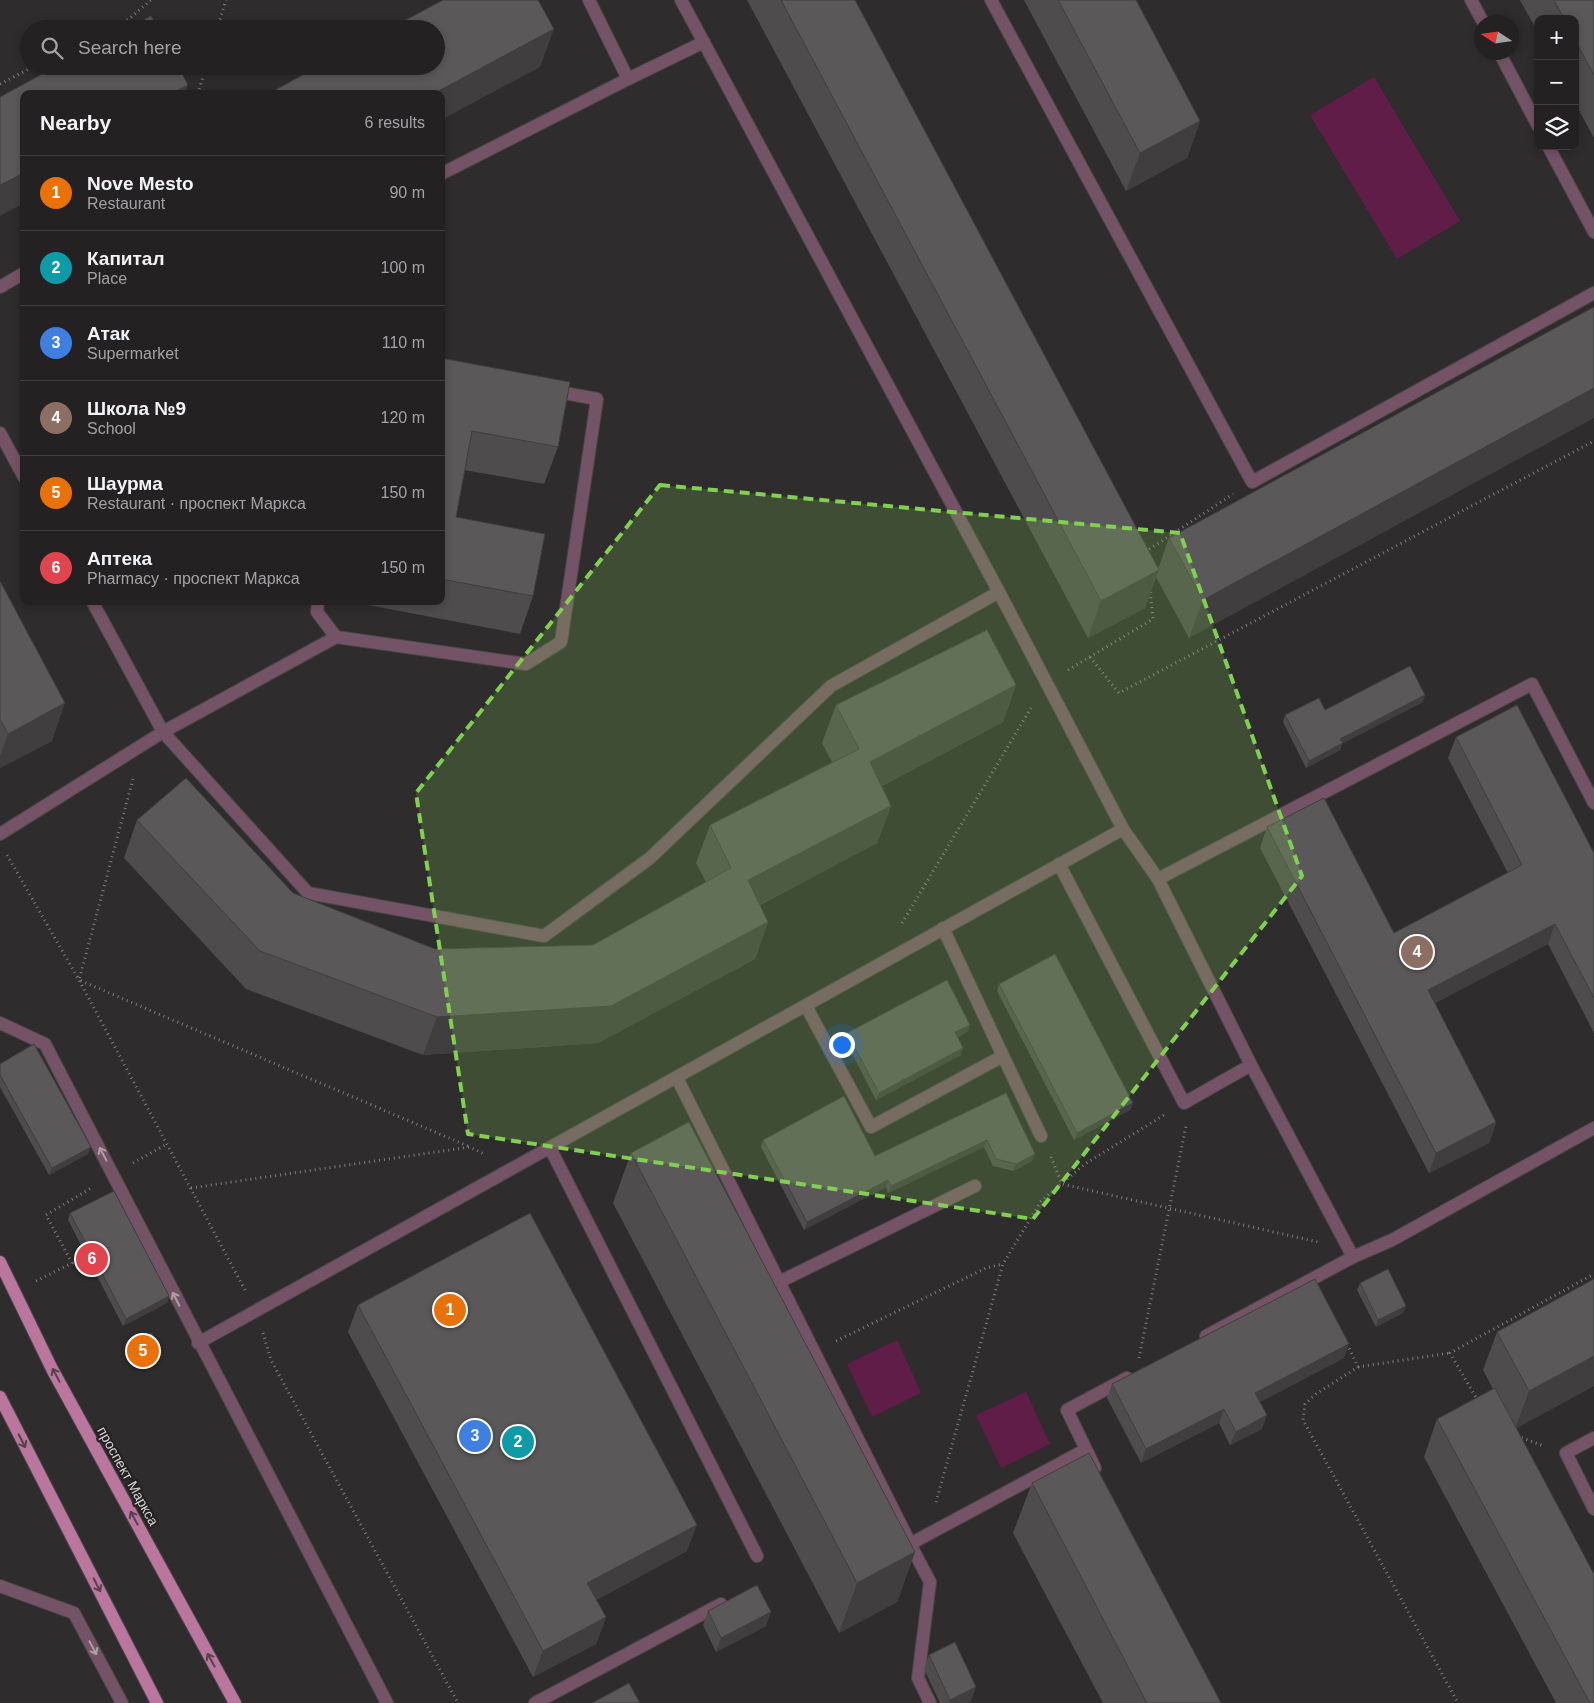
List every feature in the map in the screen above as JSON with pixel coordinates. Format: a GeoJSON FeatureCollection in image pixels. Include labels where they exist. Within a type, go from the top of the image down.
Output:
{"type":"FeatureCollection","features":[{"type":"Feature","properties":{"kind":"main road","name":"проспект Маркса"},"geometry":{"type":"LineString","coordinates":[[0,1262],[52,1369],[235,1703]]}},
{"type":"Feature","properties":{"kind":"main road"},"geometry":{"type":"LineString","coordinates":[[0,1397],[157,1703]]}},
{"type":"Feature","properties":{"kind":"lane"},"geometry":{"type":"LineString","coordinates":[[588,0],[628,79]]}},
{"type":"Feature","properties":{"kind":"lane"},"geometry":{"type":"LineString","coordinates":[[681,0],[999,592],[1123,829],[1158,878],[1251,1065],[1351,1253]]}},
{"type":"Feature","properties":{"kind":"lane"},"geometry":{"type":"LineString","coordinates":[[991,0],[1252,482],[1594,293]]}},
{"type":"Feature","properties":{"kind":"lane"},"geometry":{"type":"LineString","coordinates":[[1471,0],[1479,15]]}},
{"type":"Feature","properties":{"kind":"lane"},"geometry":{"type":"LineString","coordinates":[[445,172],[704,42]]}},
{"type":"Feature","properties":{"kind":"lane"},"geometry":{"type":"LineString","coordinates":[[1503,60],[1534,118]]}},
{"type":"Feature","properties":{"kind":"lane"},"geometry":{"type":"LineString","coordinates":[[1550,150],[1594,232]]}},
{"type":"Feature","properties":{"kind":"lane"},"geometry":{"type":"LineString","coordinates":[[0,287],[20,276]]}},
{"type":"Feature","properties":{"kind":"lane"},"geometry":{"type":"LineString","coordinates":[[0,834],[163,732],[336,637],[526,664],[561,642],[597,400],[539,388]]}},
{"type":"Feature","properties":{"kind":"lane"},"geometry":{"type":"LineString","coordinates":[[0,433],[20,470]]}},
{"type":"Feature","properties":{"kind":"lane"},"geometry":{"type":"LineString","coordinates":[[94,605],[163,732],[308,893],[544,936],[650,858],[831,686],[999,592]]}},
{"type":"Feature","properties":{"kind":"lane"},"geometry":{"type":"LineString","coordinates":[[318,605],[317,612],[336,637]]}},
{"type":"Feature","properties":{"kind":"lane"},"geometry":{"type":"LineString","coordinates":[[1158,878],[1532,684],[1594,803]]}},
{"type":"Feature","properties":{"kind":"lane"},"geometry":{"type":"LineString","coordinates":[[198,1343],[1123,829]]}},
{"type":"Feature","properties":{"kind":"lane"},"geometry":{"type":"LineString","coordinates":[[1059,864],[1188,1101],[1251,1065]]}},
{"type":"Feature","properties":{"kind":"lane"},"geometry":{"type":"LineString","coordinates":[[943,928],[1041,1136]]}},
{"type":"Feature","properties":{"kind":"lane"},"geometry":{"type":"LineString","coordinates":[[806,1006],[871,1127],[1003,1056]]}},
{"type":"Feature","properties":{"kind":"lane"},"geometry":{"type":"LineString","coordinates":[[0,1024],[45,1044],[114,1174],[198,1343],[386,1703]]}},
{"type":"Feature","properties":{"kind":"lane"},"geometry":{"type":"LineString","coordinates":[[677,1078],[930,1582],[918,1678],[930,1703]]}},
{"type":"Feature","properties":{"kind":"lane"},"geometry":{"type":"LineString","coordinates":[[1196,1342],[1351,1253],[1392,1240],[1594,1128]]}},
{"type":"Feature","properties":{"kind":"lane"},"geometry":{"type":"LineString","coordinates":[[550,1148],[757,1556]]}},
{"type":"Feature","properties":{"kind":"lane"},"geometry":{"type":"LineString","coordinates":[[779,1282],[975,1186]]}},
{"type":"Feature","properties":{"kind":"lane"},"geometry":{"type":"LineString","coordinates":[[1099,1476],[1067,1410],[1136,1373]]}},
{"type":"Feature","properties":{"kind":"lane"},"geometry":{"type":"LineString","coordinates":[[1594,1438],[1566,1454],[1594,1509]]}},
{"type":"Feature","properties":{"kind":"lane"},"geometry":{"type":"LineString","coordinates":[[910,1544],[1085,1450]]}},
{"type":"Feature","properties":{"kind":"lane"},"geometry":{"type":"LineString","coordinates":[[0,1586],[74,1613],[122,1703]]}},
{"type":"Feature","properties":{"kind":"lane"},"geometry":{"type":"LineString","coordinates":[[535,1703],[734,1597]]}},
{"type":"Feature","properties":{"kind":"path"},"geometry":{"type":"LineString","coordinates":[[127,20],[151,0]]}},
{"type":"Feature","properties":{"kind":"path"},"geometry":{"type":"LineString","coordinates":[[220,20],[226,0]]}},
{"type":"Feature","properties":{"kind":"path"},"geometry":{"type":"LineString","coordinates":[[0,84],[20,74]]}},
{"type":"Feature","properties":{"kind":"path"},"geometry":{"type":"LineString","coordinates":[[199,90],[203,75]]}},
{"type":"Feature","properties":{"kind":"path"},"geometry":{"type":"LineString","coordinates":[[1090,657],[1119,692],[1594,441]]}},
{"type":"Feature","properties":{"kind":"path"},"geometry":{"type":"LineString","coordinates":[[1146,561],[1145,552],[1252,482]]}},
{"type":"Feature","properties":{"kind":"path"},"geometry":{"type":"LineString","coordinates":[[898,930],[1046,682],[1153,619],[1148,581]]}},
{"type":"Feature","properties":{"kind":"path"},"geometry":{"type":"LineString","coordinates":[[79,980],[142,745]]}},
{"type":"Feature","properties":{"kind":"path"},"geometry":{"type":"LineString","coordinates":[[5,852],[79,980],[256,1310],[271,1360],[458,1703]]}},
{"type":"Feature","properties":{"kind":"path"},"geometry":{"type":"LineString","coordinates":[[79,980],[470,1147],[513,1168]]}},
{"type":"Feature","properties":{"kind":"path"},"geometry":{"type":"LineString","coordinates":[[933,1506],[938,1498],[1003,1264],[1041,1201],[1085,1164],[1188,1101]]}},
{"type":"Feature","properties":{"kind":"path"},"geometry":{"type":"LineString","coordinates":[[1136,1373],[1170,1208],[1188,1101]]}},
{"type":"Feature","properties":{"kind":"path"},"geometry":{"type":"LineString","coordinates":[[1041,1136],[1062,1184]]}},
{"type":"Feature","properties":{"kind":"path"},"geometry":{"type":"LineString","coordinates":[[72,1263],[46,1215],[167,1144]]}},
{"type":"Feature","properties":{"kind":"path"},"geometry":{"type":"LineString","coordinates":[[191,1188],[470,1147]]}},
{"type":"Feature","properties":{"kind":"path"},"geometry":{"type":"LineString","coordinates":[[1062,1184],[1170,1208],[1351,1253]]}},
{"type":"Feature","properties":{"kind":"path"},"geometry":{"type":"LineString","coordinates":[[814,1352],[986,1268],[1003,1264]]}},
{"type":"Feature","properties":{"kind":"path"},"geometry":{"type":"LineString","coordinates":[[1458,1703],[1304,1420],[1306,1404],[1316,1394],[1358,1367],[1450,1353],[1594,1274]]}},
{"type":"Feature","properties":{"kind":"path"},"geometry":{"type":"LineString","coordinates":[[1345,1341],[1358,1367]]}},
{"type":"Feature","properties":{"kind":"path"},"geometry":{"type":"LineString","coordinates":[[1450,1353],[1480,1404]]}},
{"type":"Feature","properties":{"kind":"path"},"geometry":{"type":"LineString","coordinates":[[1516,1436],[1566,1454]]}},
{"type":"Feature","properties":{"kind":"highlighted area"},"geometry":{"type":"Polygon","coordinates":[[[660,485],[1180,533],[1302,876],[1033,1219],[468,1134],[416,793],[660,485]]]}},
{"type":"Feature","properties":{"kind":"shaded area"},"geometry":{"type":"Polygon","coordinates":[[[1374,77],[1460,221],[1397,259],[1310,115],[1374,77]]]}},
{"type":"Feature","properties":{"kind":"shaded area"},"geometry":{"type":"Polygon","coordinates":[[[897,1340],[921,1393],[872,1417],[847,1364],[897,1340]]]}},
{"type":"Feature","properties":{"kind":"shaded area"},"geometry":{"type":"Polygon","coordinates":[[[1026,1392],[1050,1444],[1001,1468],[976,1415],[1026,1392]]]}},
{"type":"Feature","properties":{"kind":"building"},"geometry":{"type":"Polygon","coordinates":[[[443,0],[538,0],[554,29],[440,90],[275,90],[303,75],[445,75],[445,20],[406,20],[443,0]]]}},
{"type":"Feature","properties":{"kind":"building"},"geometry":{"type":"Polygon","coordinates":[[[781,0],[855,0],[1159,570],[1101,601],[781,0]]]}},
{"type":"Feature","properties":{"kind":"building"},"geometry":{"type":"Polygon","coordinates":[[[1058,0],[1136,0],[1200,121],[1140,153],[1058,0]]]}},
{"type":"Feature","properties":{"kind":"building"},"geometry":{"type":"Polygon","coordinates":[[[1554,0],[1594,0],[1594,75],[1579,47],[1579,15],[1562,15],[1554,0]]]}},
{"type":"Feature","properties":{"kind":"building"},"geometry":{"type":"Polygon","coordinates":[[[151,16],[153,20],[144,20],[151,16]]]}},
{"type":"Feature","properties":{"kind":"building"},"geometry":{"type":"Polygon","coordinates":[[[40,75],[183,75],[188,85],[179,90],[20,90],[20,175],[0,185],[0,97],[40,75]]]}},
{"type":"Feature","properties":{"kind":"building"},"geometry":{"type":"Polygon","coordinates":[[[1594,307],[1594,388],[1203,600],[1169,538],[1594,307]]]}},
{"type":"Feature","properties":{"kind":"building"},"geometry":{"type":"Polygon","coordinates":[[[445,359],[570,382],[558,447],[472,431],[456,517],[545,534],[533,596],[445,580],[445,359]]]}},
{"type":"Feature","properties":{"kind":"building"},"geometry":{"type":"Polygon","coordinates":[[[0,581],[65,703],[8,734],[0,719],[0,581]]]}},
{"type":"Feature","properties":{"kind":"building"},"geometry":{"type":"Polygon","coordinates":[[[987,630],[1016,685],[870,762],[891,806],[748,880],[768,922],[611,1006],[437,1017],[260,951],[137,820],[186,778],[293,893],[435,949],[593,945],[731,868],[710,825],[859,749],[836,705],[987,630]]]}},
{"type":"Feature","properties":{"kind":"building"},"geometry":{"type":"Polygon","coordinates":[[[1410,666],[1425,695],[1340,739],[1343,743],[1309,761],[1285,715],[1319,698],[1325,710],[1410,666]]]}},
{"type":"Feature","properties":{"kind":"building"},"geometry":{"type":"Polygon","coordinates":[[[1517,705],[1594,853],[1594,998],[1555,924],[1428,990],[1496,1122],[1436,1153],[1267,827],[1324,798],[1394,933],[1522,865],[1456,737],[1517,705]]]}},
{"type":"Feature","properties":{"kind":"building"},"geometry":{"type":"Polygon","coordinates":[[[1055,954],[1133,1103],[1077,1133],[999,984],[1055,954]]]}},
{"type":"Feature","properties":{"kind":"building"},"geometry":{"type":"Polygon","coordinates":[[[947,980],[970,1025],[955,1032],[963,1048],[879,1093],[847,1033],[947,980]]]}},
{"type":"Feature","properties":{"kind":"building"},"geometry":{"type":"Polygon","coordinates":[[[34,1044],[91,1147],[52,1168],[0,1075],[0,1064],[34,1044]]]}},
{"type":"Feature","properties":{"kind":"building"},"geometry":{"type":"Polygon","coordinates":[[[1006,1093],[1035,1154],[1016,1164],[996,1159],[987,1140],[891,1186],[888,1180],[807,1222],[763,1140],[844,1096],[875,1156],[1006,1093]]]}},
{"type":"Feature","properties":{"kind":"building"},"geometry":{"type":"Polygon","coordinates":[[[689,1122],[915,1552],[857,1583],[631,1153],[689,1122]]]}},
{"type":"Feature","properties":{"kind":"building"},"geometry":{"type":"Polygon","coordinates":[[[114,1191],[169,1296],[126,1319],[70,1213],[114,1191]]]}},
{"type":"Feature","properties":{"kind":"building"},"geometry":{"type":"Polygon","coordinates":[[[530,1213],[697,1525],[587,1583],[606,1617],[543,1651],[358,1305],[530,1213]]]}},
{"type":"Feature","properties":{"kind":"building"},"geometry":{"type":"Polygon","coordinates":[[[1388,1269],[1406,1306],[1378,1320],[1360,1283],[1388,1269]]]}},
{"type":"Feature","properties":{"kind":"building"},"geometry":{"type":"Polygon","coordinates":[[[1315,1279],[1349,1344],[1255,1393],[1267,1415],[1236,1432],[1224,1409],[1146,1449],[1112,1384],[1315,1279]]]}},
{"type":"Feature","properties":{"kind":"building"},"geometry":{"type":"Polygon","coordinates":[[[1594,1279],[1594,1356],[1529,1391],[1497,1332],[1594,1279]]]}},
{"type":"Feature","properties":{"kind":"building"},"geometry":{"type":"Polygon","coordinates":[[[152,1333],[161,1351],[144,1358],[136,1340],[152,1333]]]}},
{"type":"Feature","properties":{"kind":"building"},"geometry":{"type":"Polygon","coordinates":[[[1495,1388],[1594,1574],[1594,1703],[1590,1703],[1437,1419],[1495,1388]]]}},
{"type":"Feature","properties":{"kind":"building"},"geometry":{"type":"Polygon","coordinates":[[[1089,1453],[1221,1703],[1147,1703],[1032,1483],[1089,1453]]]}},
{"type":"Feature","properties":{"kind":"building"},"geometry":{"type":"Polygon","coordinates":[[[757,1585],[771,1612],[721,1638],[708,1611],[757,1585]]]}},
{"type":"Feature","properties":{"kind":"building"},"geometry":{"type":"Polygon","coordinates":[[[955,1642],[976,1687],[950,1700],[929,1655],[955,1642]]]}},
{"type":"Feature","properties":{"kind":"building"},"geometry":{"type":"Polygon","coordinates":[[[629,1683],[640,1703],[592,1703],[629,1683]]]}},
{"type":"Feature","properties":{"kind":"place","name":"Школа №9"},"geometry":{"type":"Point","coordinates":[1417,952]}},
{"type":"Feature","properties":{"kind":"place","name":"Аптека"},"geometry":{"type":"Point","coordinates":[92,1259]}},
{"type":"Feature","properties":{"kind":"place","name":"Nove Mesto"},"geometry":{"type":"Point","coordinates":[450,1310]}},
{"type":"Feature","properties":{"kind":"place","name":"Шаурма"},"geometry":{"type":"Point","coordinates":[143,1351]}},
{"type":"Feature","properties":{"kind":"place","name":"Атак"},"geometry":{"type":"Point","coordinates":[475,1436]}},
{"type":"Feature","properties":{"kind":"place","name":"Капитал"},"geometry":{"type":"Point","coordinates":[518,1442]}}]}
